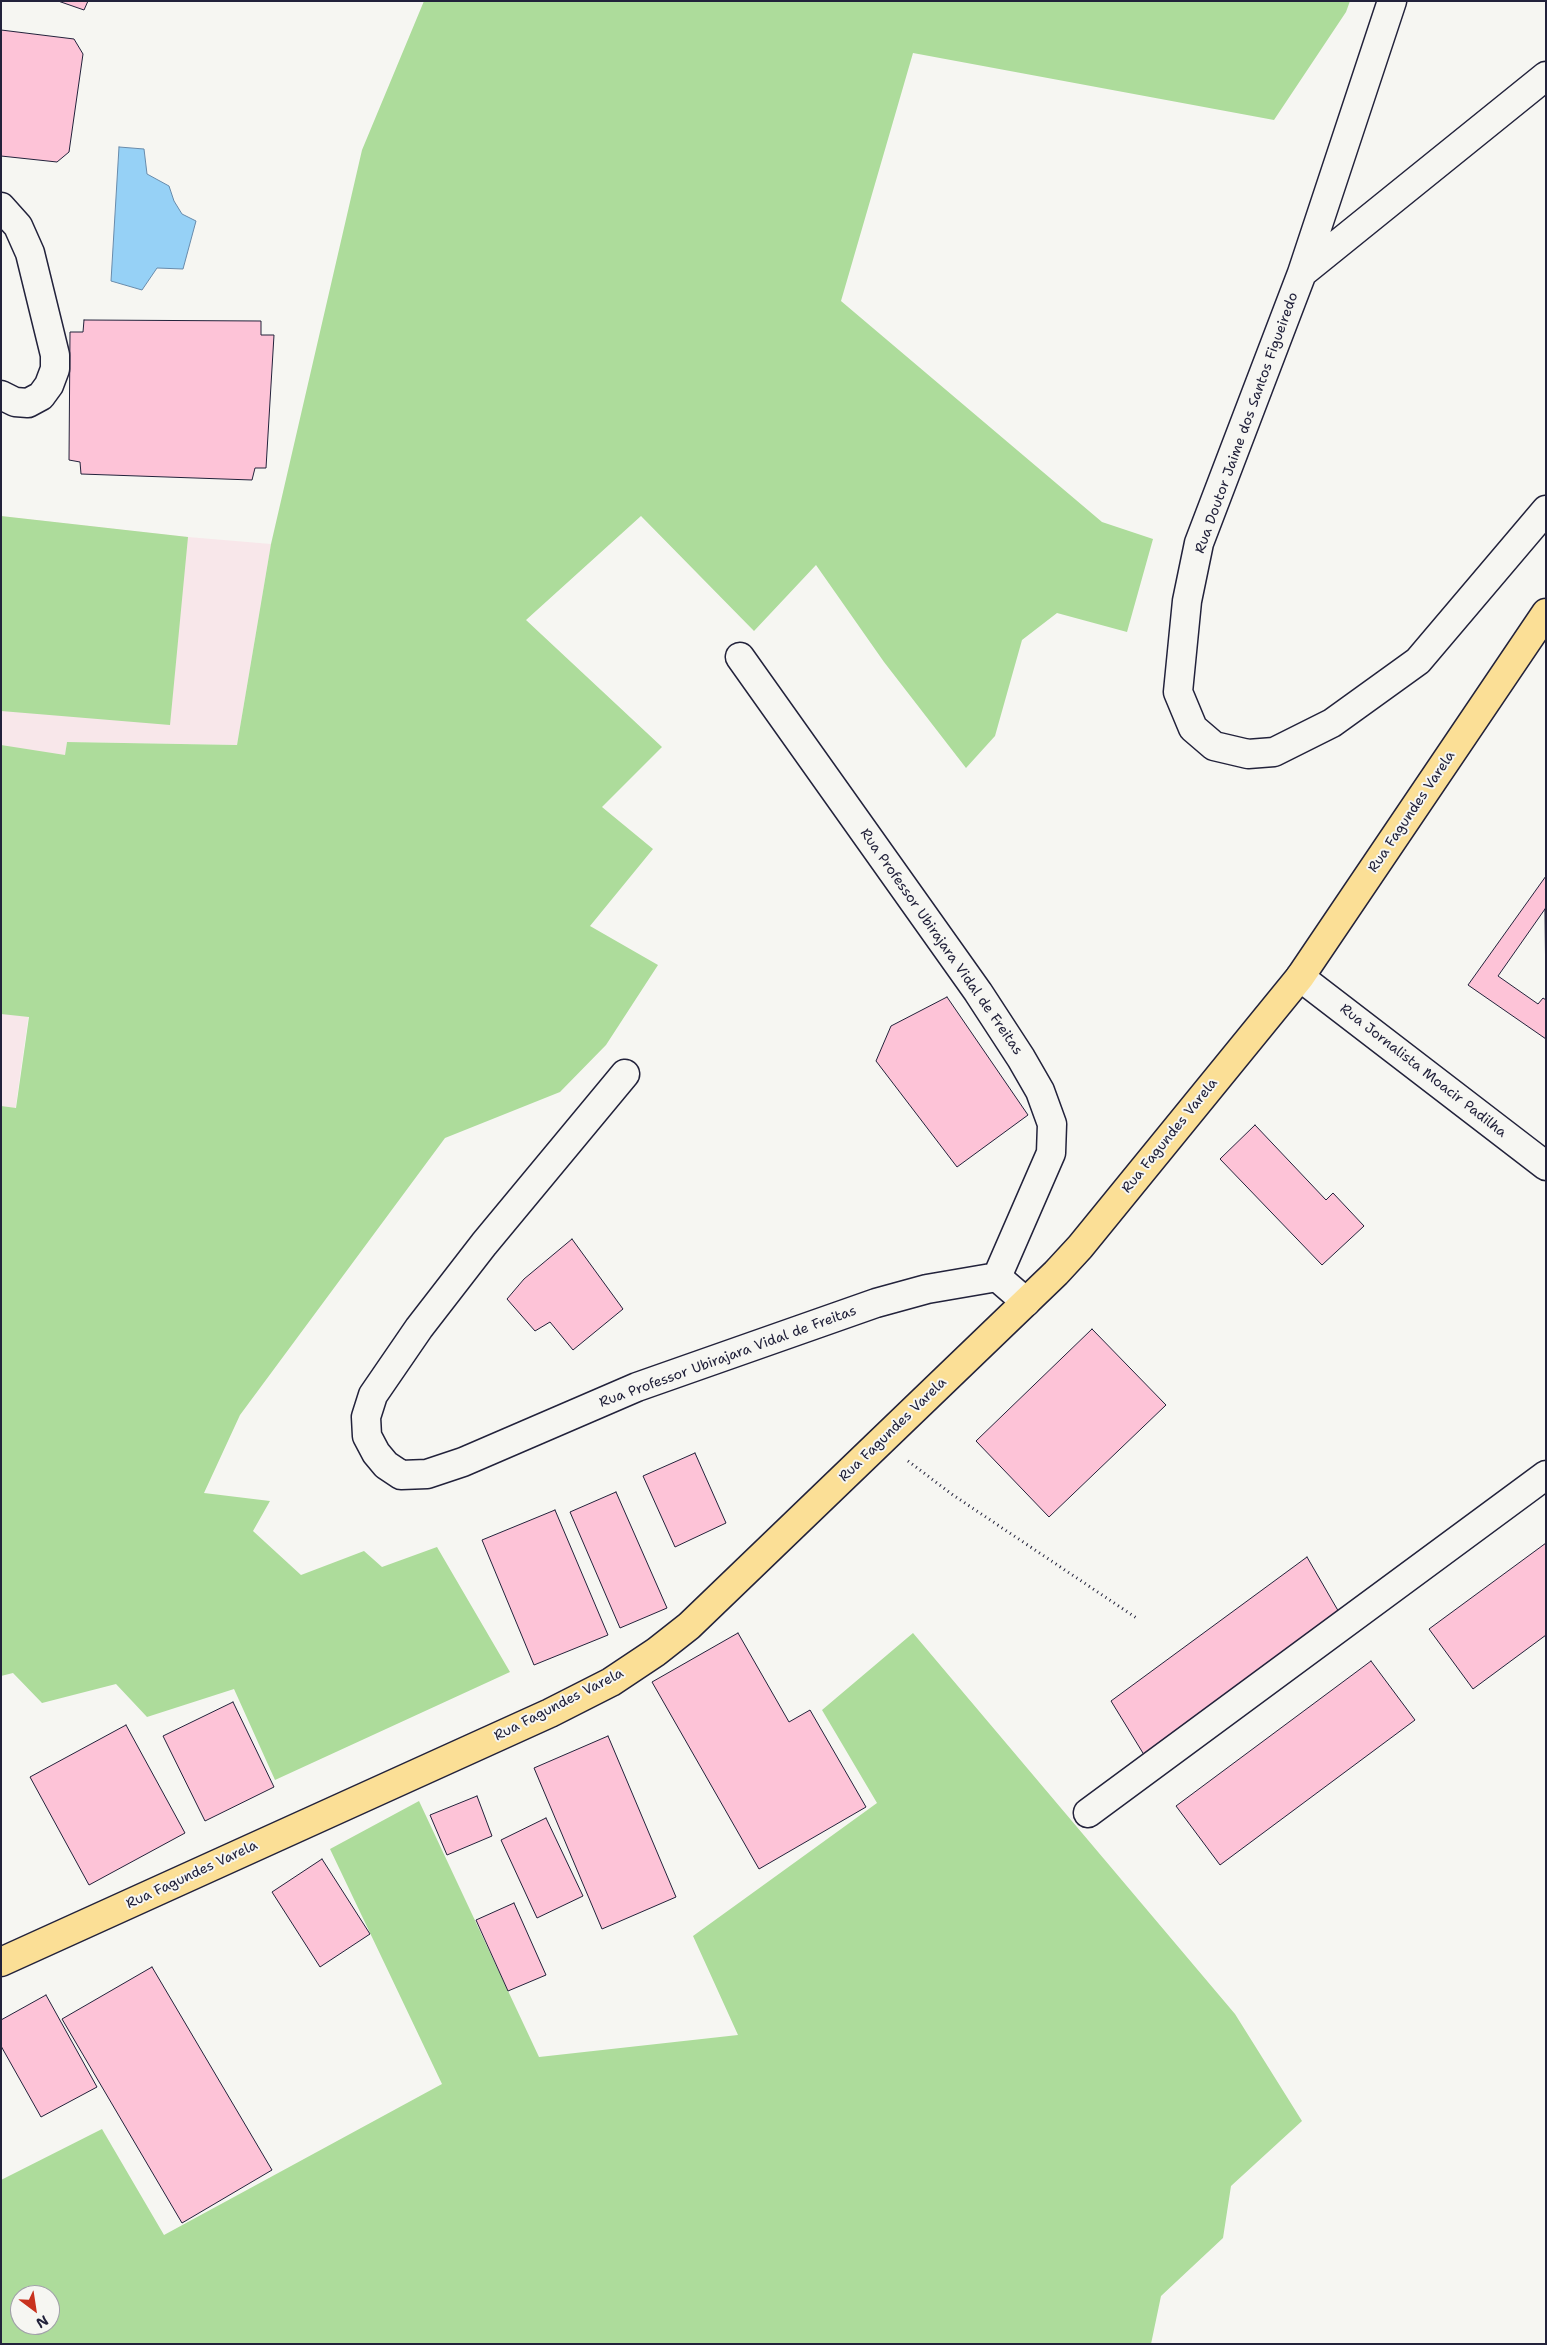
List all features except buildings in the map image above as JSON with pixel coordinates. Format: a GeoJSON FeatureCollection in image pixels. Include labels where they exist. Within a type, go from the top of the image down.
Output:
{"type":"FeatureCollection","features":[{"type":"Feature","properties":{"kind":"main road","name":"Rua Fagundes Varela"},"geometry":{"type":"LineString","coordinates":[[1,1962],[501,1736],[612,1682],[656,1652],[689,1626],[1026,1302],[1080,1247],[1300,977],[1546,613]]}},
{"type":"Feature","properties":{"kind":"street","name":"Rua Doutor Jaime dos Santos Figueiredo"},"geometry":{"type":"LineString","coordinates":[[1392,1],[1302,273],[1199,543],[1187,600],[1178,692],[1193,728],[1214,746],[1248,754],[1274,752],[1332,723],[1418,660],[1546,510]]}},
{"type":"Feature","properties":{"kind":"street"},"geometry":{"type":"LineString","coordinates":[[1302,273],[1546,76]]}},
{"type":"Feature","properties":{"kind":"street"},"geometry":{"type":"LineString","coordinates":[[1,206],[18,226],[30,253],[55,355],[55,369],[49,385],[41,396],[28,403],[15,402],[1,395]]}},
{"type":"Feature","properties":{"kind":"street","name":"Rua Professor Ubirajara Vidal de Freitas"},"geometry":{"type":"LineString","coordinates":[[625,1074],[484,1244],[419,1328],[373,1395],[366,1417],[367,1436],[376,1453],[386,1465],[401,1475],[427,1474],[462,1462],[637,1387],[876,1303],[927,1289],[997,1277],[1051,1153],[1052,1124],[1040,1091],[1021,1058],[978,992],[740,657]]}},
{"type":"Feature","properties":{"kind":"street","name":"Rua Jornalista Moacir Padilha"},"geometry":{"type":"LineString","coordinates":[[1300,977],[1546,1166]]}},
{"type":"Feature","properties":{"kind":"street"},"geometry":{"type":"LineString","coordinates":[[997,1277],[1026,1302]]}},
{"type":"Feature","properties":{"kind":"street"},"geometry":{"type":"LineString","coordinates":[[1088,1813],[1546,1475]]}},
{"type":"Feature","properties":{"kind":"path"},"geometry":{"type":"LineString","coordinates":[[886,1437],[912,1465],[953,1495],[1138,1619]]}},
{"type":"Feature","properties":{"kind":"shaded area"},"geometry":{"type":"Polygon","coordinates":[[[1,516],[188,537],[271,544],[237,745],[67,742],[1,1211],[1,516]]]}},
{"type":"Feature","properties":{"kind":"green space"},"geometry":{"type":"Polygon","coordinates":[[[424,1],[1350,1],[1346,12],[1274,120],[913,53],[841,301],[1102,522],[1153,539],[1127,632],[1057,613],[1022,640],[995,736],[966,768],[884,662],[816,565],[754,631],[641,516],[526,620],[662,747],[602,807],[653,849],[590,926],[658,965],[606,1045],[560,1092],[445,1138],[240,1415],[204,1493],[270,1501],[253,1531],[301,1575],[364,1551],[382,1567],[437,1547],[510,1672],[275,1780],[234,1689],[147,1717],[116,1684],[42,1703],[13,1673],[1,1676],[1,1106],[16,1108],[29,1017],[1,1014],[1,745],[65,755],[67,742],[237,745],[271,544],[362,150],[424,1]]]}},
{"type":"Feature","properties":{"kind":"green space"},"geometry":{"type":"Polygon","coordinates":[[[1,516],[188,537],[170,725],[1,711],[1,516]]]}},
{"type":"Feature","properties":{"kind":"green space"},"geometry":{"type":"Polygon","coordinates":[[[913,1633],[1235,2014],[1302,2121],[1231,2186],[1223,2238],[1161,2296],[1151,2344],[1,2344],[1,2180],[102,2129],[164,2235],[442,2084],[330,1849],[419,1801],[539,2057],[738,2035],[693,1936],[877,1803],[822,1710],[913,1633]]]}},
{"type":"Feature","properties":{"kind":"water"},"geometry":{"type":"Polygon","coordinates":[[[119,147],[144,149],[147,174],[169,186],[174,201],[182,214],[196,221],[183,269],[157,268],[142,290],[111,281],[119,147]]]}}]}
